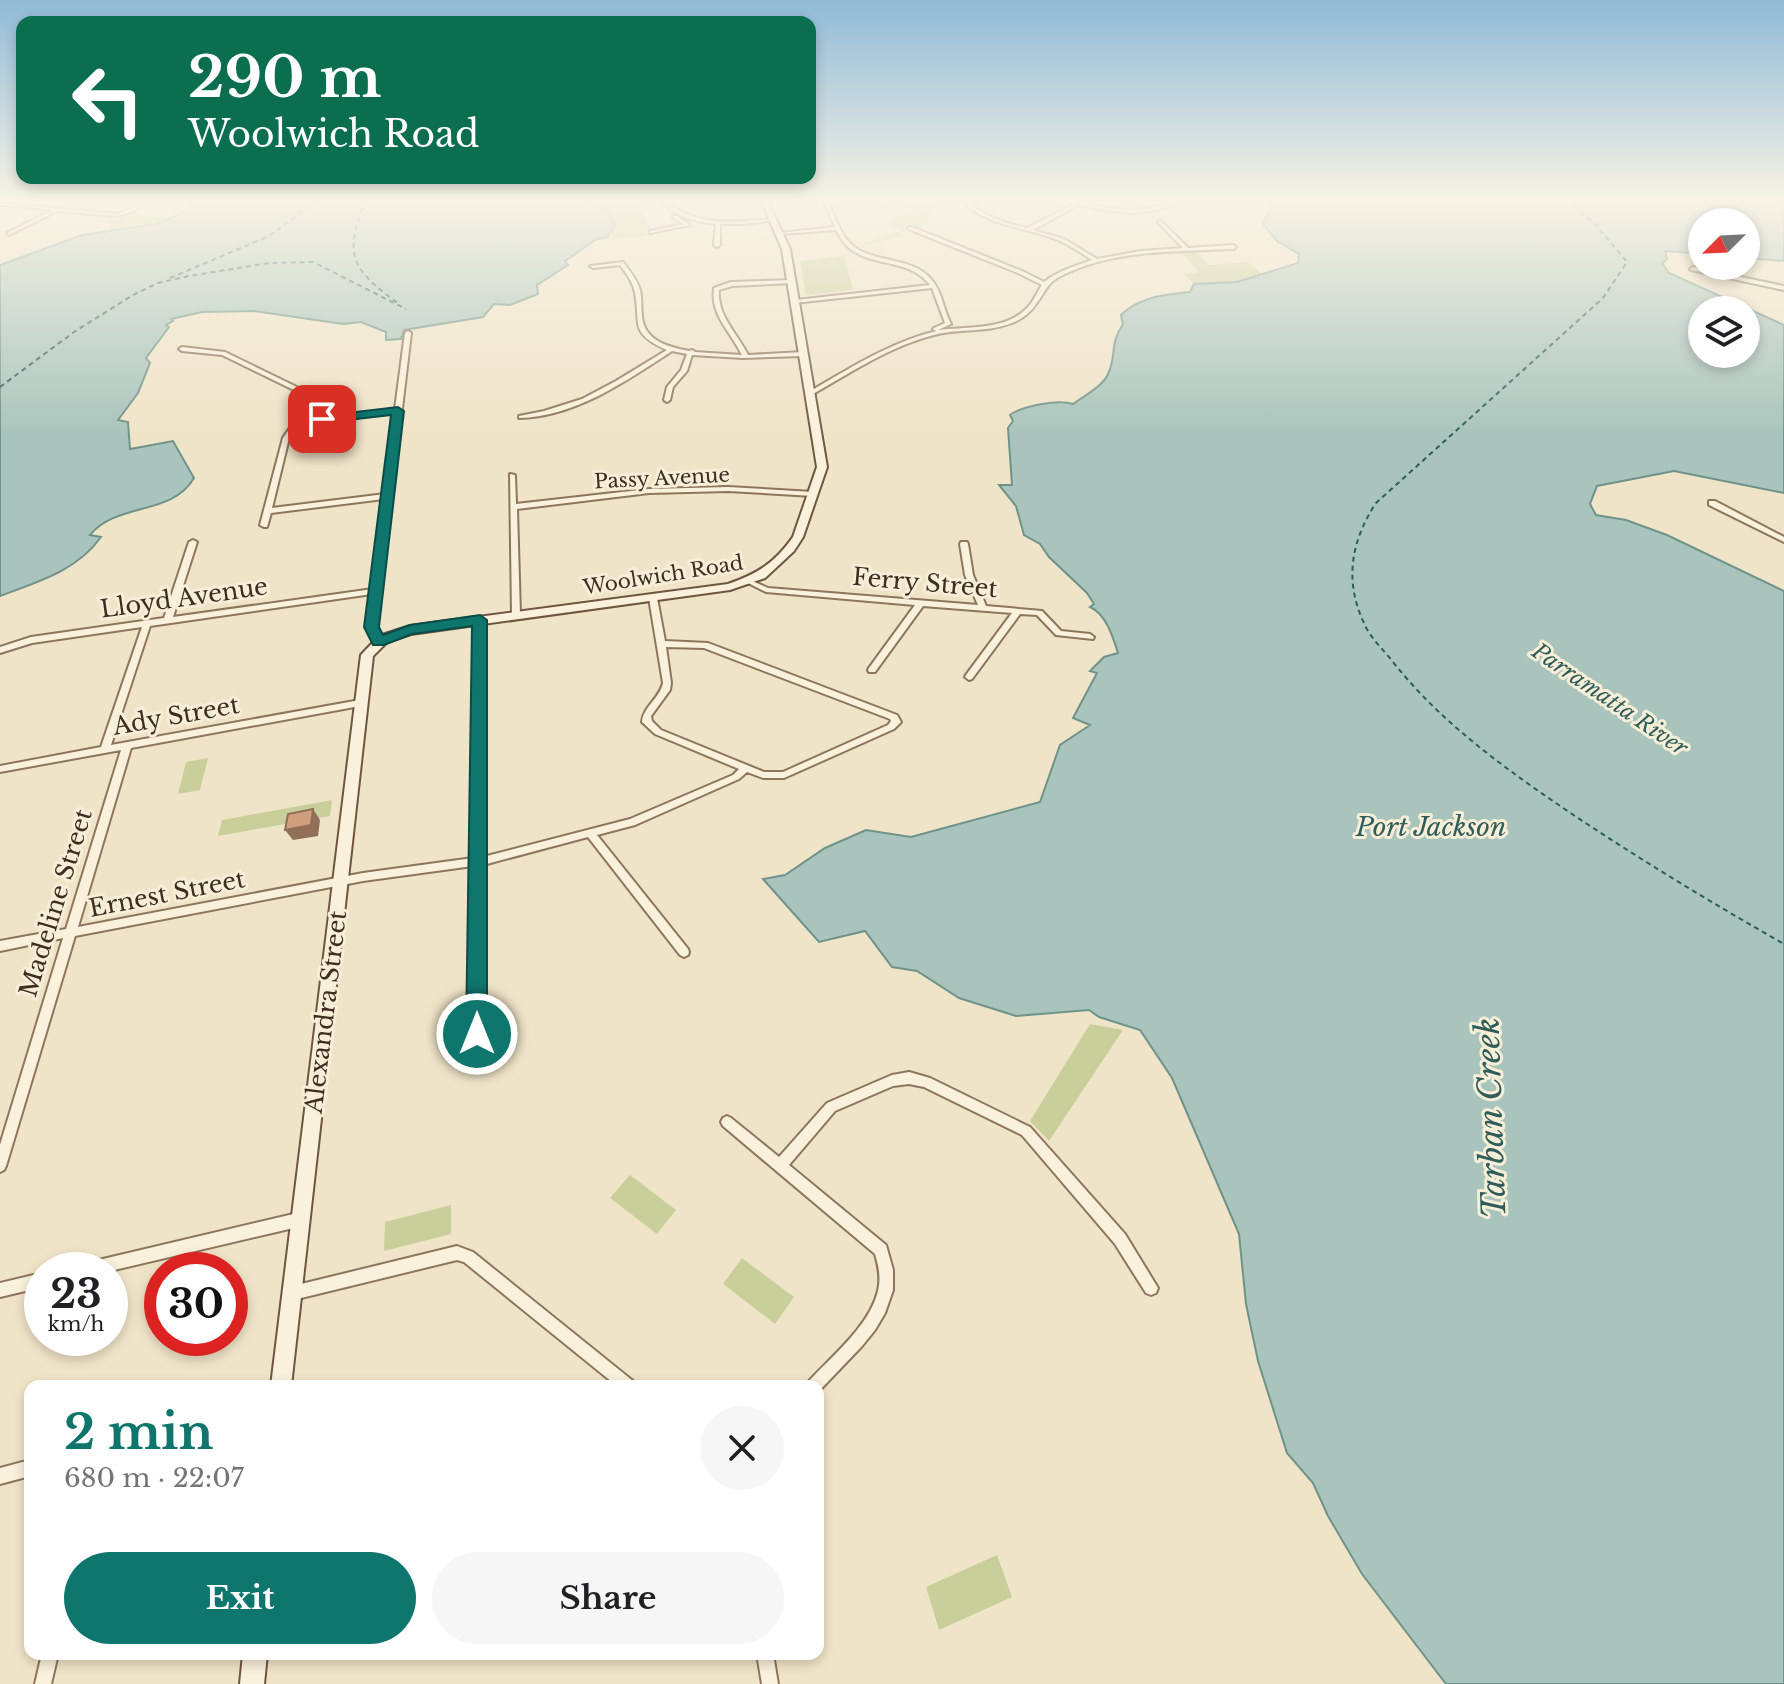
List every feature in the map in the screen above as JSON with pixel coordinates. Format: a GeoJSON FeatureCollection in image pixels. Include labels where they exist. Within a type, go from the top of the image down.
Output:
{"type":"FeatureCollection","features":[{"type":"Feature","properties":{"kind":"street"},"geometry":{"type":"LineString","coordinates":[[631,279],[637,289],[641,328],[647,337],[673,348],[715,356],[803,354]]}},
{"type":"Feature","properties":{"kind":"street"},"geometry":{"type":"LineString","coordinates":[[927,335],[927,332],[948,324],[937,303],[938,293],[928,279]]}},
{"type":"Feature","properties":{"kind":"street"},"geometry":{"type":"LineString","coordinates":[[1033,279],[1045,285]]}},
{"type":"Feature","properties":{"kind":"street"},"geometry":{"type":"LineString","coordinates":[[811,393],[834,378],[927,335],[986,328],[1023,316],[1038,302],[1045,285],[1052,279]]}},
{"type":"Feature","properties":{"kind":"street"},"geometry":{"type":"LineString","coordinates":[[1750,280],[1784,286]]}},
{"type":"Feature","properties":{"kind":"street"},"geometry":{"type":"LineString","coordinates":[[746,356],[720,316],[714,300],[716,289],[731,284],[792,281]]}},
{"type":"Feature","properties":{"kind":"street","name":"Woolwich Road"},"geometry":{"type":"LineString","coordinates":[[378,642],[410,630],[750,582],[773,567],[798,537],[822,467],[792,281]]}},
{"type":"Feature","properties":{"kind":"street"},"geometry":{"type":"LineString","coordinates":[[796,302],[934,286]]}},
{"type":"Feature","properties":{"kind":"street","name":"Alexandra Street"},"geometry":{"type":"LineString","coordinates":[[282,1380],[365,660],[369,650],[378,642],[372,627],[408,333]]}},
{"type":"Feature","properties":{"kind":"street"},"geometry":{"type":"LineString","coordinates":[[521,417],[561,411],[583,402],[673,348]]}},
{"type":"Feature","properties":{"kind":"street"},"geometry":{"type":"LineString","coordinates":[[182,349],[223,353],[303,392],[297,422],[286,438],[264,525]]}},
{"type":"Feature","properties":{"kind":"street"},"geometry":{"type":"LineString","coordinates":[[667,400],[669,387],[685,370],[687,357],[692,352]]}},
{"type":"Feature","properties":{"kind":"street"},"geometry":{"type":"LineString","coordinates":[[297,422],[398,411]]}},
{"type":"Feature","properties":{"kind":"street"},"geometry":{"type":"LineString","coordinates":[[512,475],[516,615]]}},
{"type":"Feature","properties":{"kind":"street","name":"Passy Avenue"},"geometry":{"type":"LineString","coordinates":[[513,507],[649,491],[728,489],[813,494]]}},
{"type":"Feature","properties":{"kind":"street"},"geometry":{"type":"LineString","coordinates":[[267,511],[388,496]]}},
{"type":"Feature","properties":{"kind":"street"},"geometry":{"type":"LineString","coordinates":[[1712,503],[1784,540]]}},
{"type":"Feature","properties":{"kind":"street"},"geometry":{"type":"LineString","coordinates":[[168,620],[193,542]]}},
{"type":"Feature","properties":{"kind":"street"},"geometry":{"type":"LineString","coordinates":[[964,544],[969,575],[983,608]]}},
{"type":"Feature","properties":{"kind":"street","name":"Ferry Street"},"geometry":{"type":"LineString","coordinates":[[750,582],[766,590],[1042,614],[1064,636],[1090,637]]}},
{"type":"Feature","properties":{"kind":"street","name":"Lloyd Avenue"},"geometry":{"type":"LineString","coordinates":[[0,650],[31,640],[376,591]]}},
{"type":"Feature","properties":{"kind":"street"},"geometry":{"type":"LineString","coordinates":[[653,598],[666,690],[647,716],[647,722],[658,732],[745,769],[763,775],[784,775],[896,722],[894,717],[705,645],[660,644]]}},
{"type":"Feature","properties":{"kind":"street"},"geometry":{"type":"LineString","coordinates":[[872,670],[921,603]]}},
{"type":"Feature","properties":{"kind":"street"},"geometry":{"type":"LineString","coordinates":[[969,677],[1018,611]]}},
{"type":"Feature","properties":{"kind":"street"},"geometry":{"type":"LineString","coordinates":[[477,1034],[480,620]]}},
{"type":"Feature","properties":{"kind":"street"},"geometry":{"type":"LineString","coordinates":[[105,749],[147,623]]}},
{"type":"Feature","properties":{"kind":"street","name":"Ady Street"},"geometry":{"type":"LineString","coordinates":[[0,769],[360,703]]}},
{"type":"Feature","properties":{"kind":"street","name":"Madeline Street"},"geometry":{"type":"LineString","coordinates":[[0,1166],[127,745]]}},
{"type":"Feature","properties":{"kind":"street","name":"Ernest Street"},"geometry":{"type":"LineString","coordinates":[[0,946],[341,881],[477,862],[632,822],[736,777],[745,769]]}},
{"type":"Feature","properties":{"kind":"street"},"geometry":{"type":"LineString","coordinates":[[591,834],[684,952]]}},
{"type":"Feature","properties":{"kind":"street"},"geometry":{"type":"LineString","coordinates":[[780,1166],[831,1107],[892,1081],[909,1078],[926,1082],[1026,1131],[1120,1239],[1151,1288]]}},
{"type":"Feature","properties":{"kind":"street"},"geometry":{"type":"LineString","coordinates":[[727,1122],[881,1250],[888,1265],[888,1284],[880,1313],[819,1380]]}},
{"type":"Feature","properties":{"kind":"street"},"geometry":{"type":"LineString","coordinates":[[128,1260],[302,1219]]}},
{"type":"Feature","properties":{"kind":"street"},"geometry":{"type":"LineString","coordinates":[[293,1293],[457,1253],[468,1257],[621,1380]]}},
{"type":"Feature","properties":{"kind":"street"},"geometry":{"type":"LineString","coordinates":[[0,1290],[24,1284]]}},
{"type":"Feature","properties":{"kind":"street"},"geometry":{"type":"LineString","coordinates":[[0,1476],[24,1470]]}},
{"type":"Feature","properties":{"kind":"street"},"geometry":{"type":"LineString","coordinates":[[43,1684],[49,1660]]}},
{"type":"Feature","properties":{"kind":"street"},"geometry":{"type":"LineString","coordinates":[[252,1684],[254,1660]]}},
{"type":"Feature","properties":{"kind":"street"},"geometry":{"type":"LineString","coordinates":[[766,1660],[770,1684]]}},
{"type":"Feature","properties":{"kind":"green space"},"geometry":{"type":"Polygon","coordinates":[[[803,279],[850,279],[853,290],[806,295],[803,279]]]}},
{"type":"Feature","properties":{"kind":"green space"},"geometry":{"type":"Polygon","coordinates":[[[1189,279],[1253,279],[1231,284],[1194,284],[1189,279]]]}},
{"type":"Feature","properties":{"kind":"green space"},"geometry":{"type":"Polygon","coordinates":[[[208,758],[200,790],[178,794],[186,762],[208,758]]]}},
{"type":"Feature","properties":{"kind":"green space"},"geometry":{"type":"Polygon","coordinates":[[[332,800],[330,816],[218,836],[222,820],[332,800]]]}},
{"type":"Feature","properties":{"kind":"green space"},"geometry":{"type":"Polygon","coordinates":[[[1090,1024],[1123,1030],[1049,1141],[1030,1121],[1090,1024]]]}},
{"type":"Feature","properties":{"kind":"green space"},"geometry":{"type":"Polygon","coordinates":[[[630,1175],[676,1210],[657,1234],[610,1198],[630,1175]]]}},
{"type":"Feature","properties":{"kind":"green space"},"geometry":{"type":"Polygon","coordinates":[[[451,1205],[451,1234],[384,1251],[385,1222],[451,1205]]]}},
{"type":"Feature","properties":{"kind":"green space"},"geometry":{"type":"Polygon","coordinates":[[[742,1258],[794,1297],[775,1324],[723,1284],[742,1258]]]}},
{"type":"Feature","properties":{"kind":"green space"},"geometry":{"type":"Polygon","coordinates":[[[997,1555],[1012,1597],[939,1630],[926,1587],[997,1555]]]}},
{"type":"Feature","properties":{"kind":"water"},"geometry":{"type":"Polygon","coordinates":[[[0,279],[547,279],[537,285],[538,294],[510,305],[494,304],[483,317],[404,330],[401,339],[386,340],[386,332],[361,322],[343,324],[254,311],[202,312],[171,319],[173,321],[166,325],[169,327],[146,358],[150,363],[138,393],[118,420],[128,422],[130,449],[173,441],[194,478],[172,498],[101,525],[90,535],[101,537],[68,567],[0,596],[0,279]]]}},
{"type":"Feature","properties":{"kind":"water","name":"Port Jackson"},"geometry":{"type":"Polygon","coordinates":[[[1248,279],[1681,279],[1720,296],[1688,296],[1688,368],[1760,368],[1760,314],[1784,325],[1784,493],[1674,471],[1597,486],[1590,504],[1596,515],[1626,520],[1667,535],[1784,591],[1784,1684],[1446,1684],[1362,1574],[1328,1516],[1313,1483],[1287,1453],[1258,1361],[1246,1304],[1239,1234],[1172,1078],[1140,1030],[1099,1017],[1089,1010],[1016,1016],[959,998],[917,971],[892,967],[865,931],[819,942],[763,879],[785,875],[825,848],[866,830],[911,837],[1040,802],[1060,745],[1090,725],[1073,718],[1097,673],[1090,671],[1104,657],[1118,653],[1105,620],[1090,607],[1094,604],[1087,593],[1049,557],[1040,544],[1024,535],[1016,506],[999,485],[1012,485],[1008,428],[1013,421],[1010,415],[1040,404],[1073,404],[1098,387],[1111,367],[1116,338],[1123,324],[1121,315],[1136,304],[1153,298],[1190,292],[1194,284],[1248,279]]]}},
{"type":"Feature","properties":{"kind":"building"},"geometry":{"type":"Polygon","coordinates":[[[313,809],[311,825],[285,830],[288,814],[313,809]]]}},
{"type":"Feature","properties":{"kind":"ferry route"},"geometry":{"type":"LineString","coordinates":[[0,387],[74,332],[133,295],[158,283],[178,279]]}},
{"type":"Feature","properties":{"kind":"ferry route"},"geometry":{"type":"LineString","coordinates":[[346,279],[406,309]]}},
{"type":"Feature","properties":{"kind":"ferry route"},"geometry":{"type":"LineString","coordinates":[[368,279],[399,304]]}},
{"type":"Feature","properties":{"kind":"ferry route"},"geometry":{"type":"LineString","coordinates":[[1616,279],[1603,298],[1376,503],[1367,517],[1356,547],[1352,577],[1354,592],[1370,634],[1432,706],[1476,745],[1598,831],[1784,944]]}},
{"type":"Feature","properties":{"kind":"route"},"geometry":{"type":"LineString","coordinates":[[322,419],[398,411],[372,627],[378,642],[410,630],[480,620],[477,1034]]}},
{"type":"Feature","properties":{"kind":"water label","name":"Parramatta River"},"geometry":{"type":"Point","coordinates":[1610,699]}},
{"type":"Feature","properties":{"kind":"water label","name":"Tarban Creek"},"geometry":{"type":"Point","coordinates":[1491,1118]}}]}
